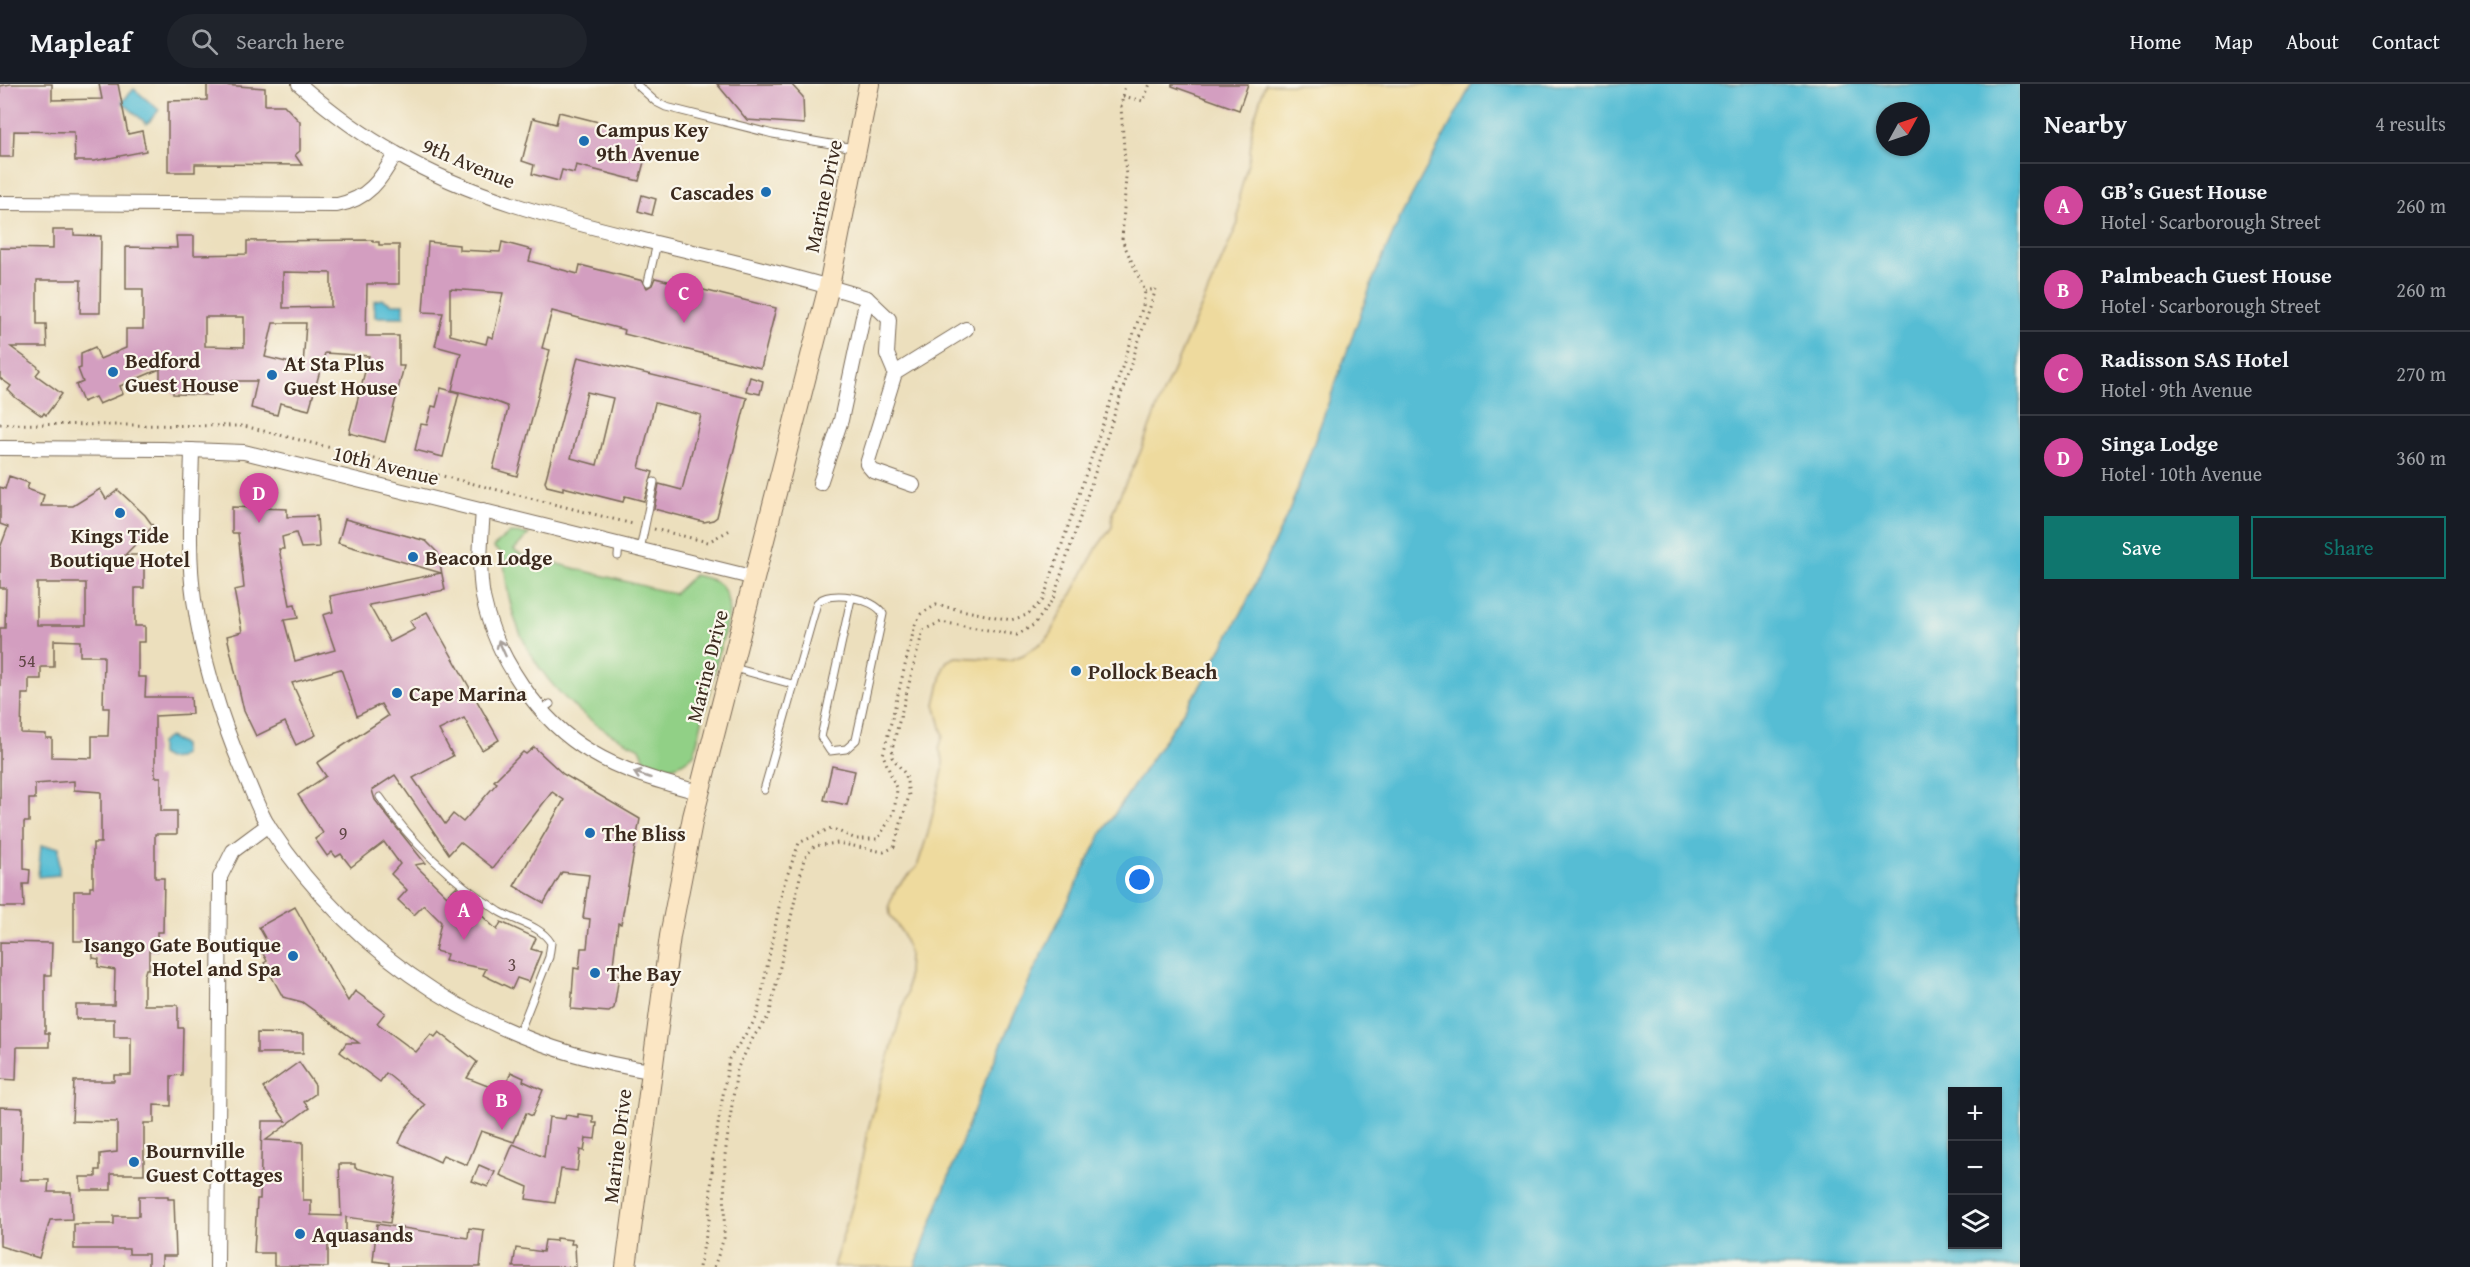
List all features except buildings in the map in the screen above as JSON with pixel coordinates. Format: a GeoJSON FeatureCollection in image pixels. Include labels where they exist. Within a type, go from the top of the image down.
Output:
{"type":"FeatureCollection","features":[{"type":"Feature","properties":{"kind":"main road","name":"Marine Drive"},"geometry":{"type":"LineString","coordinates":[[626,1267],[674,916],[698,792],[829,286],[858,149],[869,84]]}},
{"type":"Feature","properties":{"kind":"street"},"geometry":{"type":"LineString","coordinates":[[299,84],[348,123],[395,154]]}},
{"type":"Feature","properties":{"kind":"street","name":"9th Avenue"},"geometry":{"type":"LineString","coordinates":[[0,203],[337,205],[352,201],[370,191],[384,174],[395,154],[444,178],[510,203],[574,223],[829,286],[867,298]]}},
{"type":"Feature","properties":{"kind":"street"},"geometry":{"type":"LineString","coordinates":[[867,298],[889,319],[887,354],[895,373],[867,464],[873,471],[913,485]]}},
{"type":"Feature","properties":{"kind":"street"},"geometry":{"type":"LineString","coordinates":[[820,483],[841,420],[867,298]]}},
{"type":"Feature","properties":{"kind":"street"},"geometry":{"type":"LineString","coordinates":[[895,373],[966,329]]}},
{"type":"Feature","properties":{"kind":"street","name":"10th Avenue"},"geometry":{"type":"LineString","coordinates":[[0,448],[221,450],[266,457],[483,510],[618,550],[640,550],[755,578]]}},
{"type":"Feature","properties":{"kind":"street"},"geometry":{"type":"LineString","coordinates":[[192,450],[191,545],[194,597],[199,630],[214,693],[227,730],[268,825],[318,890],[378,950],[442,998],[518,1036],[590,1059],[651,1071]]}},
{"type":"Feature","properties":{"kind":"street"},"geometry":{"type":"LineString","coordinates":[[483,510],[480,569],[487,610],[506,659],[569,737],[592,753],[638,773],[698,792]]}},
{"type":"Feature","properties":{"kind":"street"},"geometry":{"type":"LineString","coordinates":[[217,1267],[220,877],[233,851],[268,825]]}},
{"type":"Feature","properties":{"kind":"lane"},"geometry":{"type":"LineString","coordinates":[[636,84],[656,102],[666,106],[772,134],[858,149]]}},
{"type":"Feature","properties":{"kind":"lane"},"geometry":{"type":"LineString","coordinates":[[648,282],[657,243]]}},
{"type":"Feature","properties":{"kind":"lane"},"geometry":{"type":"LineString","coordinates":[[640,550],[654,482]]}},
{"type":"Feature","properties":{"kind":"lane"},"geometry":{"type":"LineString","coordinates":[[764,790],[792,684],[818,600],[831,596],[851,599],[879,607],[883,614],[856,740],[846,749],[830,751],[821,740],[821,731],[851,599]]}},
{"type":"Feature","properties":{"kind":"lane"},"geometry":{"type":"LineString","coordinates":[[731,668],[792,684]]}},
{"type":"Feature","properties":{"kind":"lane"},"geometry":{"type":"LineString","coordinates":[[380,797],[422,851],[501,912],[543,932],[551,943],[549,957],[518,1036]]}},
{"type":"Feature","properties":{"kind":"path"},"geometry":{"type":"LineString","coordinates":[[699,1267],[710,1222],[713,1155],[729,1059],[758,1017],[783,887],[799,843],[831,828],[856,839],[878,839],[894,812],[897,790],[883,755],[915,625],[921,614],[936,605],[1011,620],[1027,615],[1042,600],[1143,306],[1145,291],[1122,240],[1126,176],[1123,96],[1125,84]]}},
{"type":"Feature","properties":{"kind":"path"},"geometry":{"type":"LineString","coordinates":[[1123,96],[1143,101],[1150,84]]}},
{"type":"Feature","properties":{"kind":"path"},"geometry":{"type":"LineString","coordinates":[[714,1267],[724,1238],[725,1155],[737,1069],[754,1036],[769,1016],[804,859],[814,846],[838,843],[884,852],[894,847],[909,796],[906,775],[892,757],[893,745],[923,630],[941,622],[1017,635],[1035,624],[1053,599],[1156,289],[1145,291]]}},
{"type":"Feature","properties":{"kind":"green space"},"geometry":{"type":"Polygon","coordinates":[[[510,533],[529,534],[514,550],[519,554],[674,594],[694,575],[710,579],[721,586],[727,596],[729,613],[694,754],[683,763],[673,767],[647,764],[640,748],[617,737],[575,707],[556,689],[540,668],[516,622],[508,592],[503,556],[493,547],[510,533]]]}},
{"type":"Feature","properties":{"kind":"sand","name":"Pollock Beach"},"geometry":{"type":"Polygon","coordinates":[[[1265,84],[1472,84],[1402,214],[1374,277],[1290,509],[1243,610],[1199,688],[1102,833],[1031,977],[981,1091],[915,1267],[833,1267],[854,1200],[867,1133],[907,993],[909,953],[903,934],[890,915],[889,905],[897,887],[917,867],[928,833],[943,770],[943,759],[939,749],[943,735],[935,704],[944,666],[947,661],[956,657],[1010,660],[1023,655],[1047,639],[1098,546],[1112,527],[1113,512],[1118,499],[1140,453],[1158,405],[1238,223],[1239,196],[1250,155],[1252,126],[1265,84]]]}},
{"type":"Feature","properties":{"kind":"water"},"geometry":{"type":"Polygon","coordinates":[[[1472,84],[2020,84],[2020,1267],[915,1267],[981,1091],[1031,977],[1102,833],[1199,688],[1243,610],[1290,509],[1374,277],[1402,214],[1472,84]]]}},
{"type":"Feature","properties":{"kind":"water"},"geometry":{"type":"Polygon","coordinates":[[[134,89],[159,110],[147,124],[122,102],[134,89]]]}},
{"type":"Feature","properties":{"kind":"water"},"geometry":{"type":"Polygon","coordinates":[[[382,299],[392,304],[404,304],[404,317],[375,317],[374,301],[382,299]]]}},
{"type":"Feature","properties":{"kind":"water"},"geometry":{"type":"Polygon","coordinates":[[[169,737],[183,745],[183,754],[178,758],[167,759],[160,755],[160,743],[169,737]]]}},
{"type":"Feature","properties":{"kind":"water"},"geometry":{"type":"Polygon","coordinates":[[[41,846],[59,847],[59,875],[38,877],[41,846]]]}},
{"type":"Feature","properties":{"kind":"place","name":"Campus Key 9th Avenue"},"geometry":{"type":"Point","coordinates":[584,141]}},
{"type":"Feature","properties":{"kind":"place","name":"Cascades"},"geometry":{"type":"Point","coordinates":[766,192]}},
{"type":"Feature","properties":{"kind":"place","name":"Radisson SAS Hotel"},"geometry":{"type":"Point","coordinates":[684,323]}},
{"type":"Feature","properties":{"kind":"place","name":"Bedford Guest House"},"geometry":{"type":"Point","coordinates":[113,372]}},
{"type":"Feature","properties":{"kind":"place","name":"At Sta Plus Guest House"},"geometry":{"type":"Point","coordinates":[272,375]}},
{"type":"Feature","properties":{"kind":"place","name":"Kings Tide Boutique Hotel"},"geometry":{"type":"Point","coordinates":[120,513]}},
{"type":"Feature","properties":{"kind":"place","name":"Singa Lodge"},"geometry":{"type":"Point","coordinates":[259,523]}},
{"type":"Feature","properties":{"kind":"place","name":"Beacon Lodge"},"geometry":{"type":"Point","coordinates":[413,557]}},
{"type":"Feature","properties":{"kind":"place","name":"Pollock Beach"},"geometry":{"type":"Point","coordinates":[1076,671]}},
{"type":"Feature","properties":{"kind":"place","name":"Cape Marina"},"geometry":{"type":"Point","coordinates":[397,693]}},
{"type":"Feature","properties":{"kind":"place","name":"The Bliss"},"geometry":{"type":"Point","coordinates":[590,833]}},
{"type":"Feature","properties":{"kind":"place","name":"GB’s Guest House"},"geometry":{"type":"Point","coordinates":[464,940]}},
{"type":"Feature","properties":{"kind":"place","name":"Isango Gate Boutique Hotel and Spa"},"geometry":{"type":"Point","coordinates":[293,956]}},
{"type":"Feature","properties":{"kind":"place","name":"The Bay"},"geometry":{"type":"Point","coordinates":[595,973]}},
{"type":"Feature","properties":{"kind":"place","name":"Palmbeach Guest House"},"geometry":{"type":"Point","coordinates":[502,1130]}},
{"type":"Feature","properties":{"kind":"place","name":"Bournville Guest Cottages"},"geometry":{"type":"Point","coordinates":[134,1162]}},
{"type":"Feature","properties":{"kind":"place","name":"Aquasands"},"geometry":{"type":"Point","coordinates":[300,1234]}}]}
